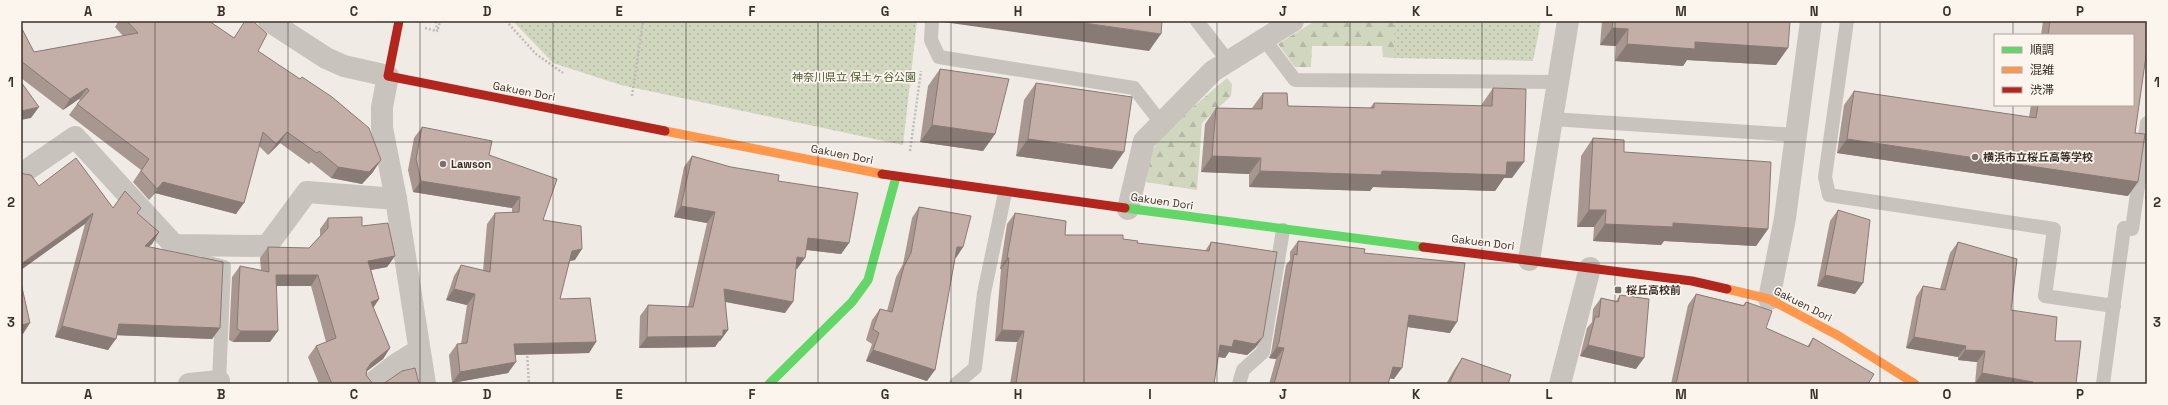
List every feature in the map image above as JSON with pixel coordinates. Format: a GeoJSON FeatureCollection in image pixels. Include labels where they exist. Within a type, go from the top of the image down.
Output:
{"type":"FeatureCollection","features":[{"type":"Feature","properties":{"kind":"street"},"geometry":{"type":"LineString","coordinates":[[269,21],[326,58],[344,66],[388,76]]}},
{"type":"Feature","properties":{"kind":"street"},"geometry":{"type":"LineString","coordinates":[[399,21],[382,107],[382,128],[396,199],[425,384]]}},
{"type":"Feature","properties":{"kind":"street"},"geometry":{"type":"LineString","coordinates":[[1128,209],[1144,141],[1213,71],[1293,21]]}},
{"type":"Feature","properties":{"kind":"street"},"geometry":{"type":"LineString","coordinates":[[1529,260],[1568,21]]}},
{"type":"Feature","properties":{"kind":"street"},"geometry":{"type":"LineString","coordinates":[[1769,299],[1785,218],[1811,21]]}},
{"type":"Feature","properties":{"kind":"street","name":"Gakuen Dori"},"geometry":{"type":"LineString","coordinates":[[388,76],[896,177],[1283,230],[1692,281],[1769,299],[1839,336],[1916,384]]}},
{"type":"Feature","properties":{"kind":"street"},"geometry":{"type":"LineString","coordinates":[[21,174],[75,137],[174,245],[267,246],[307,192],[396,199]]}},
{"type":"Feature","properties":{"kind":"street"},"geometry":{"type":"LineString","coordinates":[[769,384],[785,370],[852,302],[868,280],[896,177]]}},
{"type":"Feature","properties":{"kind":"street"},"geometry":{"type":"LineString","coordinates":[[1560,384],[1590,268]]}},
{"type":"Feature","properties":{"kind":"street"},"geometry":{"type":"LineString","coordinates":[[371,384],[395,365],[419,350]]}},
{"type":"Feature","properties":{"kind":"street"},"geometry":{"type":"LineString","coordinates":[[189,384],[218,381]]}},
{"type":"Feature","properties":{"kind":"lane"},"geometry":{"type":"LineString","coordinates":[[932,21],[930,40],[939,57],[1134,88],[1162,124]]}},
{"type":"Feature","properties":{"kind":"lane"},"geometry":{"type":"LineString","coordinates":[[1197,21],[1228,62]]}},
{"type":"Feature","properties":{"kind":"lane"},"geometry":{"type":"LineString","coordinates":[[1847,21],[1825,177],[1829,195],[2054,229],[2045,296],[2114,306]]}},
{"type":"Feature","properties":{"kind":"lane"},"geometry":{"type":"LineString","coordinates":[[1264,39],[1295,80],[1558,82]]}},
{"type":"Feature","properties":{"kind":"lane"},"geometry":{"type":"LineString","coordinates":[[1552,119],[1796,135]]}},
{"type":"Feature","properties":{"kind":"lane"},"geometry":{"type":"LineString","coordinates":[[2103,384],[2124,228],[2132,229],[2147,123]]}},
{"type":"Feature","properties":{"kind":"lane"},"geometry":{"type":"LineString","coordinates":[[956,384],[975,368],[984,293],[1005,193]]}},
{"type":"Feature","properties":{"kind":"lane"},"geometry":{"type":"LineString","coordinates":[[1239,384],[1243,370],[1263,352],[1283,230]]}},
{"type":"Feature","properties":{"kind":"lane"},"geometry":{"type":"LineString","coordinates":[[174,245],[186,257],[224,267],[218,381]]}},
{"type":"Feature","properties":{"kind":"path"},"geometry":{"type":"LineString","coordinates":[[437,31],[440,21]]}},
{"type":"Feature","properties":{"kind":"path"},"geometry":{"type":"LineString","coordinates":[[506,21],[536,54],[563,73]]}},
{"type":"Feature","properties":{"kind":"path"},"geometry":{"type":"LineString","coordinates":[[632,96],[643,21]]}},
{"type":"Feature","properties":{"kind":"path"},"geometry":{"type":"LineString","coordinates":[[915,154],[910,153],[921,70],[939,57]]}},
{"type":"Feature","properties":{"kind":"path"},"geometry":{"type":"LineString","coordinates":[[527,350],[529,384]]}},
{"type":"Feature","properties":{"kind":"green space","name":"神奈川県立 保土ヶ谷公園"},"geometry":{"type":"Polygon","coordinates":[[[513,21],[917,21],[903,145],[621,85],[553,63],[513,21]]]}},
{"type":"Feature","properties":{"kind":"green space"},"geometry":{"type":"Polygon","coordinates":[[[1315,21],[1394,21],[1394,58],[1383,57],[1382,46],[1312,46],[1311,67],[1295,67],[1278,44],[1315,21]]]}},
{"type":"Feature","properties":{"kind":"green space"},"geometry":{"type":"Polygon","coordinates":[[[1394,21],[1541,21],[1533,61],[1394,58],[1394,21]]]}},
{"type":"Feature","properties":{"kind":"green space"},"geometry":{"type":"Polygon","coordinates":[[[1227,78],[1232,84],[1231,96],[1202,123],[1197,190],[1146,182],[1149,156],[1164,132],[1227,78]]]}},
{"type":"Feature","properties":{"kind":"building"},"geometry":{"type":"Polygon","coordinates":[[[127,21],[209,21],[234,38],[245,21],[253,21],[267,34],[258,51],[300,79],[302,77],[332,97],[369,128],[381,160],[369,172],[338,167],[319,151],[317,153],[287,132],[276,144],[263,132],[244,203],[163,182],[157,189],[141,171],[149,159],[77,104],[89,91],[87,88],[70,99],[21,61],[21,27],[34,52],[138,33],[127,21]]]}},
{"type":"Feature","properties":{"kind":"building"},"geometry":{"type":"Polygon","coordinates":[[[1070,21],[1162,21],[1161,34],[1070,21]]]}},
{"type":"Feature","properties":{"kind":"building"},"geometry":{"type":"Polygon","coordinates":[[[1613,21],[1790,21],[1788,48],[1695,42],[1695,49],[1627,44],[1628,29],[1612,28],[1613,21]]]}},
{"type":"Feature","properties":{"kind":"building"},"geometry":{"type":"Polygon","coordinates":[[[2050,21],[2147,21],[2147,49],[2135,133],[2145,134],[2138,182],[1847,139],[1854,91],[2036,118],[2038,106],[2134,106],[2134,34],[2048,34],[2050,21]]]}},
{"type":"Feature","properties":{"kind":"building"},"geometry":{"type":"Polygon","coordinates":[[[940,69],[1009,79],[995,134],[932,125],[940,69]]]}},
{"type":"Feature","properties":{"kind":"building"},"geometry":{"type":"Polygon","coordinates":[[[21,82],[39,107],[21,111],[21,82]]]}},
{"type":"Feature","properties":{"kind":"building"},"geometry":{"type":"Polygon","coordinates":[[[1036,83],[1132,97],[1124,152],[1028,139],[1036,83]]]}},
{"type":"Feature","properties":{"kind":"building"},"geometry":{"type":"Polygon","coordinates":[[[1493,88],[1526,89],[1524,162],[1507,162],[1506,175],[1382,171],[1381,175],[1260,171],[1261,158],[1212,156],[1216,108],[1262,109],[1263,93],[1287,93],[1288,106],[1374,108],[1374,103],[1492,106],[1493,88]]]}},
{"type":"Feature","properties":{"kind":"building"},"geometry":{"type":"Polygon","coordinates":[[[422,127],[492,141],[489,155],[557,179],[543,220],[581,226],[582,249],[572,251],[560,299],[590,298],[596,342],[514,344],[516,362],[460,372],[457,344],[467,343],[475,294],[454,289],[461,265],[490,272],[495,213],[519,212],[520,197],[421,181],[416,159],[422,127]]]}},
{"type":"Feature","properties":{"kind":"building"},"geometry":{"type":"Polygon","coordinates":[[[1593,138],[1624,140],[1624,152],[1771,162],[1768,229],[1673,223],[1673,227],[1605,224],[1606,210],[1589,210],[1593,138]]]}},
{"type":"Feature","properties":{"kind":"building"},"geometry":{"type":"Polygon","coordinates":[[[692,156],[731,167],[779,175],[778,181],[858,193],[849,243],[808,238],[805,258],[797,257],[793,302],[724,289],[728,330],[723,330],[723,336],[647,337],[648,305],[693,307],[715,212],[681,206],[692,156]]]}},
{"type":"Feature","properties":{"kind":"building"},"geometry":{"type":"Polygon","coordinates":[[[76,158],[113,208],[125,191],[141,208],[137,213],[159,232],[145,246],[223,262],[220,328],[119,324],[116,339],[62,326],[93,213],[21,264],[21,172],[31,175],[39,186],[76,158]]]}},
{"type":"Feature","properties":{"kind":"building"},"geometry":{"type":"Polygon","coordinates":[[[919,207],[971,216],[963,247],[957,247],[935,370],[873,350],[879,333],[873,329],[880,309],[892,312],[904,266],[911,253],[919,207]]]}},
{"type":"Feature","properties":{"kind":"building"},"geometry":{"type":"Polygon","coordinates":[[[1838,210],[1870,220],[1863,283],[1825,275],[1838,210]]]}},
{"type":"Feature","properties":{"kind":"building"},"geometry":{"type":"Polygon","coordinates":[[[1015,213],[1066,221],[1065,235],[1123,235],[1123,239],[1138,241],[1137,243],[1209,251],[1211,242],[1277,252],[1263,337],[1255,344],[1234,340],[1232,347],[1220,345],[1214,384],[1016,384],[1024,331],[1002,330],[1009,258],[1007,258],[1015,213]]]}},
{"type":"Feature","properties":{"kind":"building"},"geometry":{"type":"Polygon","coordinates":[[[362,217],[362,226],[388,223],[395,256],[368,261],[379,299],[371,302],[390,348],[371,363],[367,369],[366,375],[373,384],[332,384],[316,346],[336,338],[318,275],[276,275],[278,331],[241,331],[237,329],[240,266],[269,272],[268,247],[309,248],[328,228],[328,218],[362,217]]]}},
{"type":"Feature","properties":{"kind":"building"},"geometry":{"type":"Polygon","coordinates":[[[1298,241],[1365,249],[1364,253],[1465,263],[1457,322],[1409,315],[1402,368],[1393,367],[1388,384],[1274,384],[1284,348],[1277,347],[1294,254],[1297,255],[1298,241]]]}},
{"type":"Feature","properties":{"kind":"building"},"geometry":{"type":"Polygon","coordinates":[[[1958,242],[2017,259],[2011,310],[2057,317],[2055,341],[2081,341],[2076,384],[2033,384],[2033,382],[1982,373],[1985,351],[1965,350],[1966,346],[1914,337],[1923,286],[1945,290],[1958,242]]]}},
{"type":"Feature","properties":{"kind":"building"},"geometry":{"type":"Polygon","coordinates":[[[21,283],[30,323],[21,325],[21,283]]]}},
{"type":"Feature","properties":{"kind":"building"},"geometry":{"type":"Polygon","coordinates":[[[1696,294],[1744,306],[1746,302],[1772,311],[1766,328],[1809,347],[1813,338],[1874,374],[1868,384],[1676,384],[1696,294]]]}},
{"type":"Feature","properties":{"kind":"building"},"geometry":{"type":"Polygon","coordinates":[[[1620,295],[1649,299],[1644,358],[1588,345],[1595,317],[1599,317],[1601,298],[1618,302],[1620,295]]]}},
{"type":"Feature","properties":{"kind":"building"},"geometry":{"type":"Polygon","coordinates":[[[1462,358],[1511,375],[1508,384],[1449,384],[1462,358]]]}},
{"type":"Feature","properties":{"kind":"building"},"geometry":{"type":"Polygon","coordinates":[[[415,368],[419,384],[383,384],[402,371],[415,368]]]}},
{"type":"Feature","properties":{"kind":"traffic: fast"},"geometry":{"type":"LineString","coordinates":[[769,384],[852,302],[868,280],[896,177]]}},
{"type":"Feature","properties":{"kind":"traffic: fast"},"geometry":{"type":"LineString","coordinates":[[1125,208],[1423,247]]}},
{"type":"Feature","properties":{"kind":"traffic: slow"},"geometry":{"type":"LineString","coordinates":[[665,131],[882,174]]}},
{"type":"Feature","properties":{"kind":"traffic: slow"},"geometry":{"type":"LineString","coordinates":[[1727,289],[1769,299],[1839,336],[1915,384]]}},
{"type":"Feature","properties":{"kind":"traffic: jam"},"geometry":{"type":"LineString","coordinates":[[399,21],[388,76],[665,131]]}},
{"type":"Feature","properties":{"kind":"traffic: jam"},"geometry":{"type":"LineString","coordinates":[[882,174],[1125,208]]}},
{"type":"Feature","properties":{"kind":"traffic: jam"},"geometry":{"type":"LineString","coordinates":[[1423,247],[1692,281],[1727,289]]}},
{"type":"Feature","properties":{"kind":"place","name":"横浜市立桜丘高等学校"},"geometry":{"type":"Point","coordinates":[1975,157]}},
{"type":"Feature","properties":{"kind":"place","name":"Lawson"},"geometry":{"type":"Point","coordinates":[443,164]}},
{"type":"Feature","properties":{"kind":"place","name":"桜丘高校前"},"geometry":{"type":"Point","coordinates":[1618,290]}}]}
